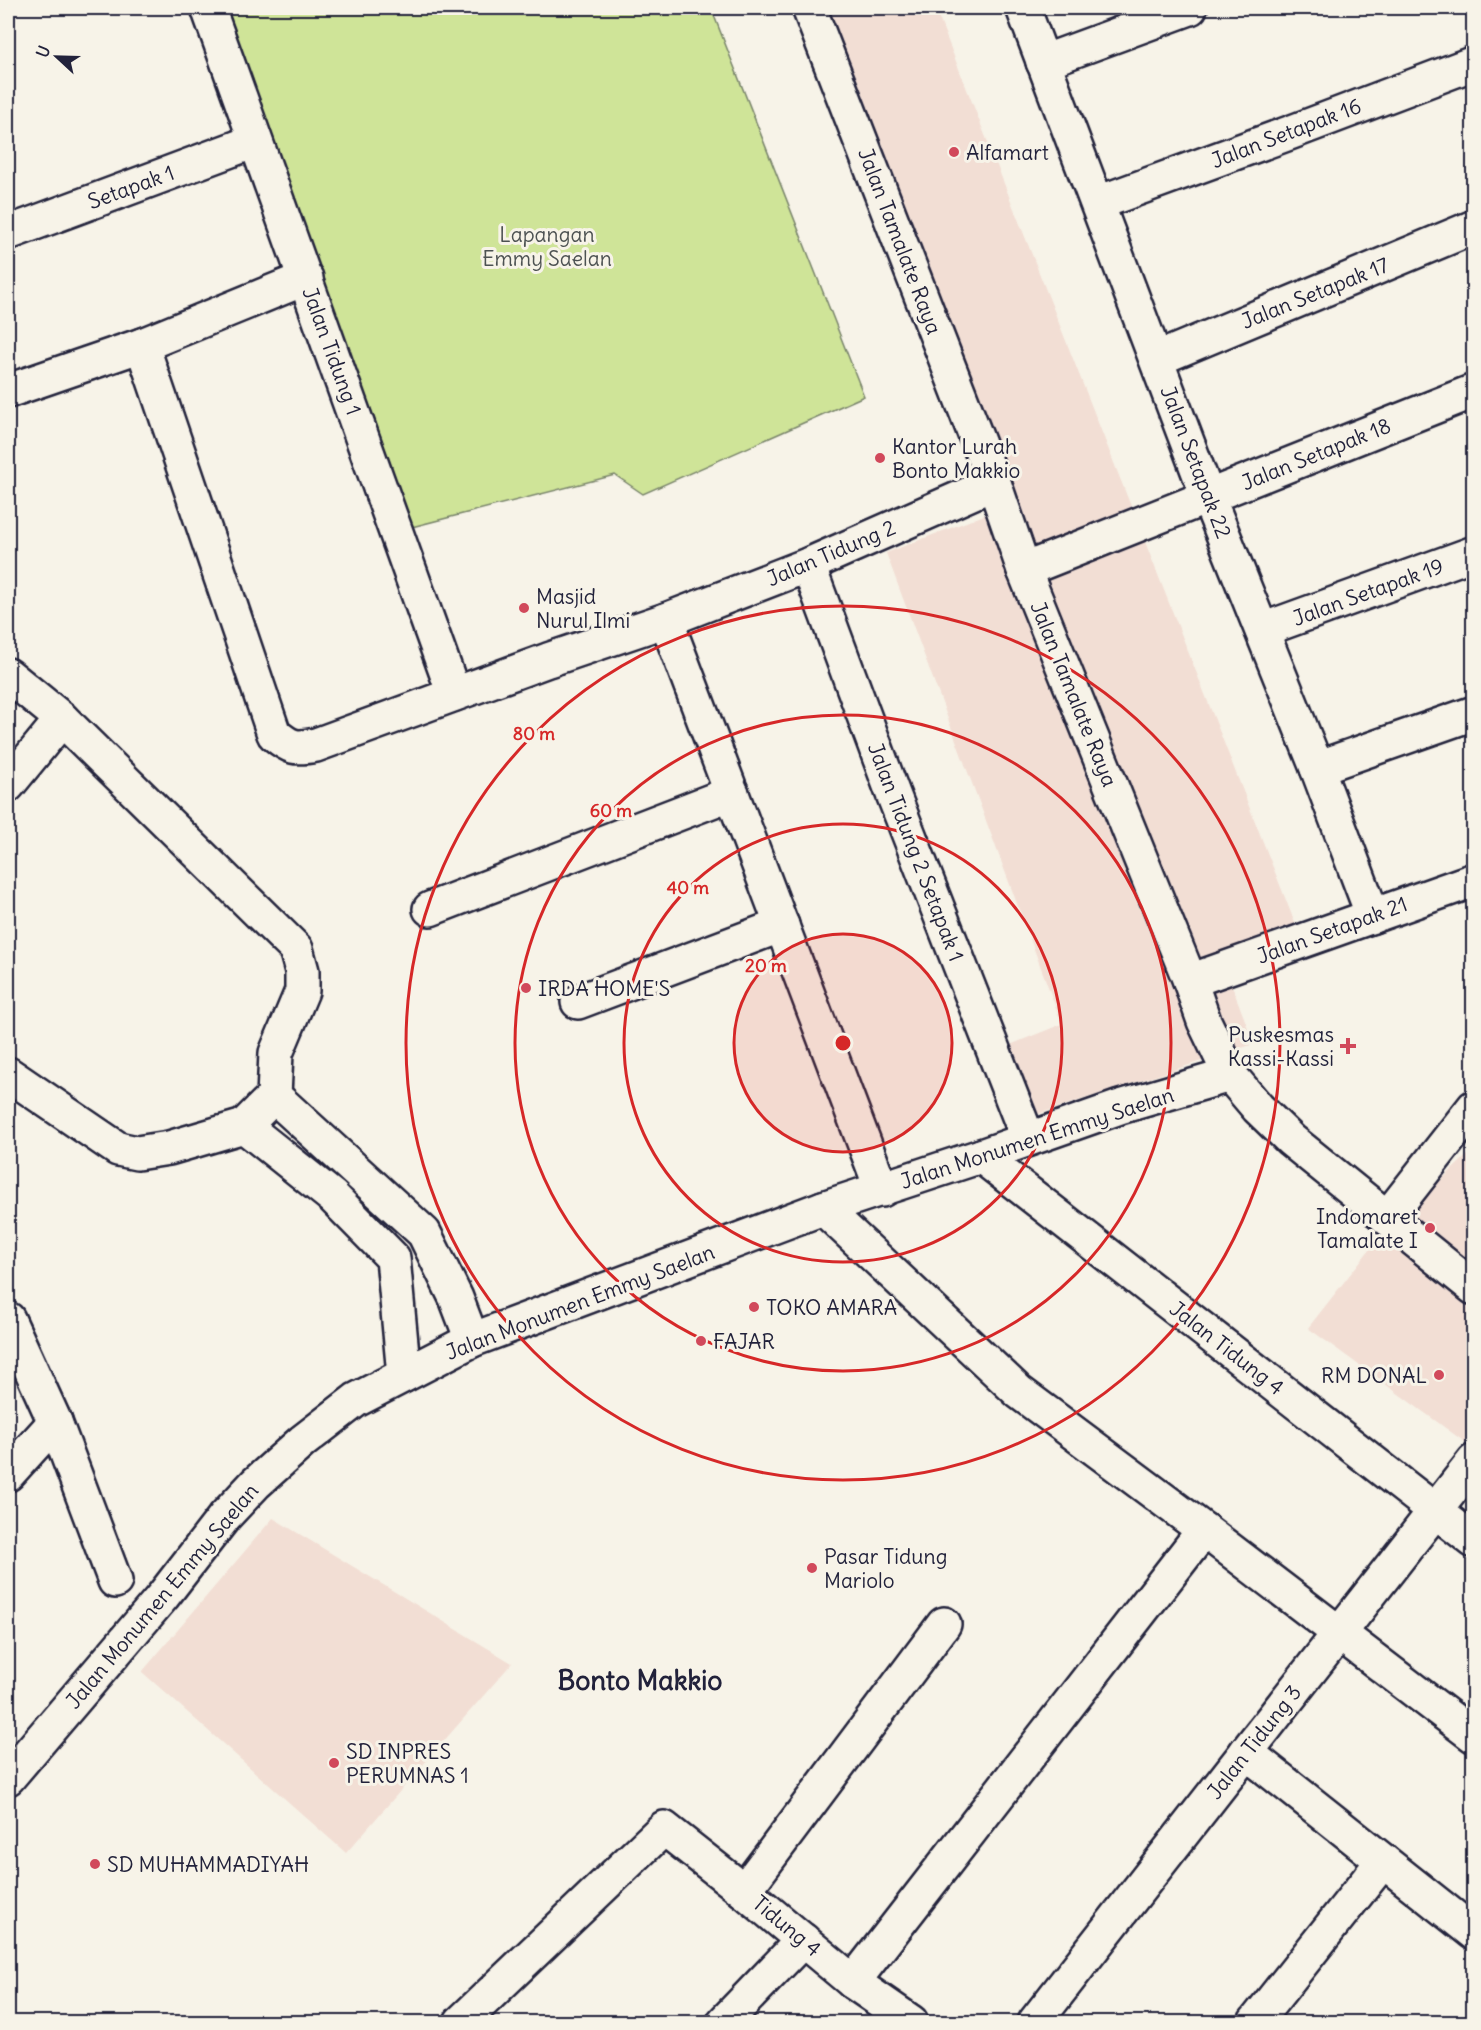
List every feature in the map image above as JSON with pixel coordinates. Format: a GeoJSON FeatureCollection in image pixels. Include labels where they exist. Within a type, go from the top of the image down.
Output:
{"type":"FeatureCollection","features":[{"type":"Feature","properties":{"kind":"street","name":"Jalan Tidung 1"},"geometry":{"type":"LineString","coordinates":[[208,8],[454,694]]}},
{"type":"Feature","properties":{"kind":"street","name":"Jalan Tamalate Raya"},"geometry":{"type":"LineString","coordinates":[[809,8],[994,483],[1024,570],[1190,981],[1204,1021],[1230,1075],[1258,1108],[1291,1140],[1473,1288]]}},
{"type":"Feature","properties":{"kind":"street","name":"Jalan Setapak 22"},"geometry":{"type":"LineString","coordinates":[[1023,8],[1208,497],[1317,768],[1373,916]]}},
{"type":"Feature","properties":{"kind":"street"},"geometry":{"type":"LineString","coordinates":[[1043,62],[1190,8]]}},
{"type":"Feature","properties":{"kind":"street","name":"Jalan Setapak 16"},"geometry":{"type":"LineString","coordinates":[[1098,203],[1473,63]]}},
{"type":"Feature","properties":{"kind":"street","name":"Setapak 1"},"geometry":{"type":"LineString","coordinates":[[8,233],[255,141]]}},
{"type":"Feature","properties":{"kind":"street","name":"Jalan Setapak 17"},"geometry":{"type":"LineString","coordinates":[[1157,359],[1473,227]]}},
{"type":"Feature","properties":{"kind":"street"},"geometry":{"type":"LineString","coordinates":[[8,391],[142,345],[306,278]]}},
{"type":"Feature","properties":{"kind":"street","name":"Jalan Tidung 2"},"geometry":{"type":"LineString","coordinates":[[142,345],[274,734],[286,745],[298,749],[316,745],[666,620],[808,565],[994,483]]}},
{"type":"Feature","properties":{"kind":"street","name":"Jalan Setapak 18"},"geometry":{"type":"LineString","coordinates":[[1024,570],[1473,391]]}},
{"type":"Feature","properties":{"kind":"street","name":"Jalan Setapak 19"},"geometry":{"type":"LineString","coordinates":[[1262,630],[1473,553]]}},
{"type":"Feature","properties":{"kind":"street","name":"Jalan Tidung 2 Setapak 1"},"geometry":{"type":"LineString","coordinates":[[808,565],[893,794],[1028,1138]]}},
{"type":"Feature","properties":{"kind":"street"},"geometry":{"type":"LineString","coordinates":[[666,620],[882,1190]]}},
{"type":"Feature","properties":{"kind":"street"},"geometry":{"type":"LineString","coordinates":[[8,675],[62,719],[296,949],[302,971],[302,991],[276,1053],[274,1096],[244,1126],[169,1148],[137,1153],[118,1149],[8,1074]]}},
{"type":"Feature","properties":{"kind":"street"},"geometry":{"type":"LineString","coordinates":[[1317,768],[1473,713]]}},
{"type":"Feature","properties":{"kind":"street"},"geometry":{"type":"LineString","coordinates":[[8,785],[62,719]]}},
{"type":"Feature","properties":{"kind":"street"},"geometry":{"type":"LineString","coordinates":[[430,909],[732,793]]}},
{"type":"Feature","properties":{"kind":"street","name":"Jalan Setapak 21"},"geometry":{"type":"LineString","coordinates":[[1190,981],[1473,880]]}},
{"type":"Feature","properties":{"kind":"street"},"geometry":{"type":"LineString","coordinates":[[578,1002],[782,925]]}},
{"type":"Feature","properties":{"kind":"street","name":"Jalan Monumen Emmy Saelan"},"geometry":{"type":"LineString","coordinates":[[8,1778],[163,1596],[225,1516],[256,1483],[303,1441],[356,1400],[472,1340],[824,1208],[1120,1107],[1230,1075]]}},
{"type":"Feature","properties":{"kind":"street"},"geometry":{"type":"LineString","coordinates":[[274,1096],[424,1233],[456,1298],[472,1340]]}},
{"type":"Feature","properties":{"kind":"street"},"geometry":{"type":"LineString","coordinates":[[1387,1218],[1473,1107]]}},
{"type":"Feature","properties":{"kind":"street"},"geometry":{"type":"LineString","coordinates":[[244,1126],[333,1197],[393,1258],[404,1375]]}},
{"type":"Feature","properties":{"kind":"street","name":"Jalan Tidung 4"},"geometry":{"type":"LineString","coordinates":[[981,1156],[1473,1541]]}},
{"type":"Feature","properties":{"kind":"street"},"geometry":{"type":"LineString","coordinates":[[824,1208],[1019,1392],[1473,1736]]}},
{"type":"Feature","properties":{"kind":"street"},"geometry":{"type":"LineString","coordinates":[[393,1258],[424,1233]]}},
{"type":"Feature","properties":{"kind":"street"},"geometry":{"type":"LineString","coordinates":[[8,1319],[55,1422],[115,1581]]}},
{"type":"Feature","properties":{"kind":"street"},"geometry":{"type":"LineString","coordinates":[[8,1474],[55,1422]]}},
{"type":"Feature","properties":{"kind":"street","name":"Jalan Tidung 3"},"geometry":{"type":"LineString","coordinates":[[1035,2022],[1473,1461]]}},
{"type":"Feature","properties":{"kind":"street"},"geometry":{"type":"LineString","coordinates":[[853,1982],[1204,1530]]}},
{"type":"Feature","properties":{"kind":"street"},"geometry":{"type":"LineString","coordinates":[[744,1891],[944,1624]]}},
{"type":"Feature","properties":{"kind":"street"},"geometry":{"type":"LineString","coordinates":[[1246,1752],[1473,1933]]}},
{"type":"Feature","properties":{"kind":"street","name":"Tidung 4"},"geometry":{"type":"LineString","coordinates":[[461,2022],[664,1828],[853,1982],[911,2022]]}},
{"type":"Feature","properties":{"kind":"street"},"geometry":{"type":"LineString","coordinates":[[1255,2022],[1383,1861]]}},
{"type":"Feature","properties":{"kind":"street"},"geometry":{"type":"LineString","coordinates":[[724,2022],[803,1940]]}},
{"type":"Feature","properties":{"kind":"shaded area"},"geometry":{"type":"Polygon","coordinates":[[[825,8],[935,8],[1302,941],[1227,973],[1254,1044],[1029,1117],[1000,1049],[1062,1024],[886,553],[1005,507],[825,8]]]}},
{"type":"Feature","properties":{"kind":"shaded area"},"geometry":{"type":"Polygon","coordinates":[[[1473,1150],[1473,1448],[1308,1328],[1377,1240],[1473,1150]]]}},
{"type":"Feature","properties":{"kind":"shaded area","name":"SD INPRES PERUMNAS 1"},"geometry":{"type":"Polygon","coordinates":[[[273,1518],[512,1663],[346,1853],[142,1672],[273,1518]]]}},
{"type":"Feature","properties":{"kind":"green space","name":"Lapangan Emmy Saelan"},"geometry":{"type":"Polygon","coordinates":[[[209,8],[711,8],[864,396],[643,494],[615,475],[396,531],[209,8]]]}},
{"type":"Feature","properties":{"kind":"place","name":"Alfamart"},"geometry":{"type":"Point","coordinates":[954,152]}},
{"type":"Feature","properties":{"kind":"place","name":"Kantor Lurah Bonto Makkio"},"geometry":{"type":"Point","coordinates":[880,458]}},
{"type":"Feature","properties":{"kind":"place","name":"Masjid Nurul Ilmi"},"geometry":{"type":"Point","coordinates":[524,608]}},
{"type":"Feature","properties":{"kind":"place","name":"IRDA HOME'S"},"geometry":{"type":"Point","coordinates":[526,988]}},
{"type":"Feature","properties":{"kind":"place","name":"Puskesmas Kassi-Kassi"},"geometry":{"type":"Point","coordinates":[1348,1046]}},
{"type":"Feature","properties":{"kind":"place","name":"Indomaret Tamalate I"},"geometry":{"type":"Point","coordinates":[1430,1228]}},
{"type":"Feature","properties":{"kind":"place","name":"TOKO AMARA"},"geometry":{"type":"Point","coordinates":[754,1307]}},
{"type":"Feature","properties":{"kind":"place","name":"FAJAR"},"geometry":{"type":"Point","coordinates":[701,1341]}},
{"type":"Feature","properties":{"kind":"place","name":"RM DONAL"},"geometry":{"type":"Point","coordinates":[1439,1375]}},
{"type":"Feature","properties":{"kind":"place","name":"Pasar Tidung Mariolo"},"geometry":{"type":"Point","coordinates":[812,1568]}},
{"type":"Feature","properties":{"kind":"place","name":"SD INPRES PERUMNAS 1"},"geometry":{"type":"Point","coordinates":[334,1763]}},
{"type":"Feature","properties":{"kind":"place","name":"SD MUHAMMADIYAH"},"geometry":{"type":"Point","coordinates":[95,1864]}},
{"type":"Feature","properties":{"kind":"district","name":"Bonto Makkio"},"geometry":{"type":"Point","coordinates":[640,1680]}}]}
